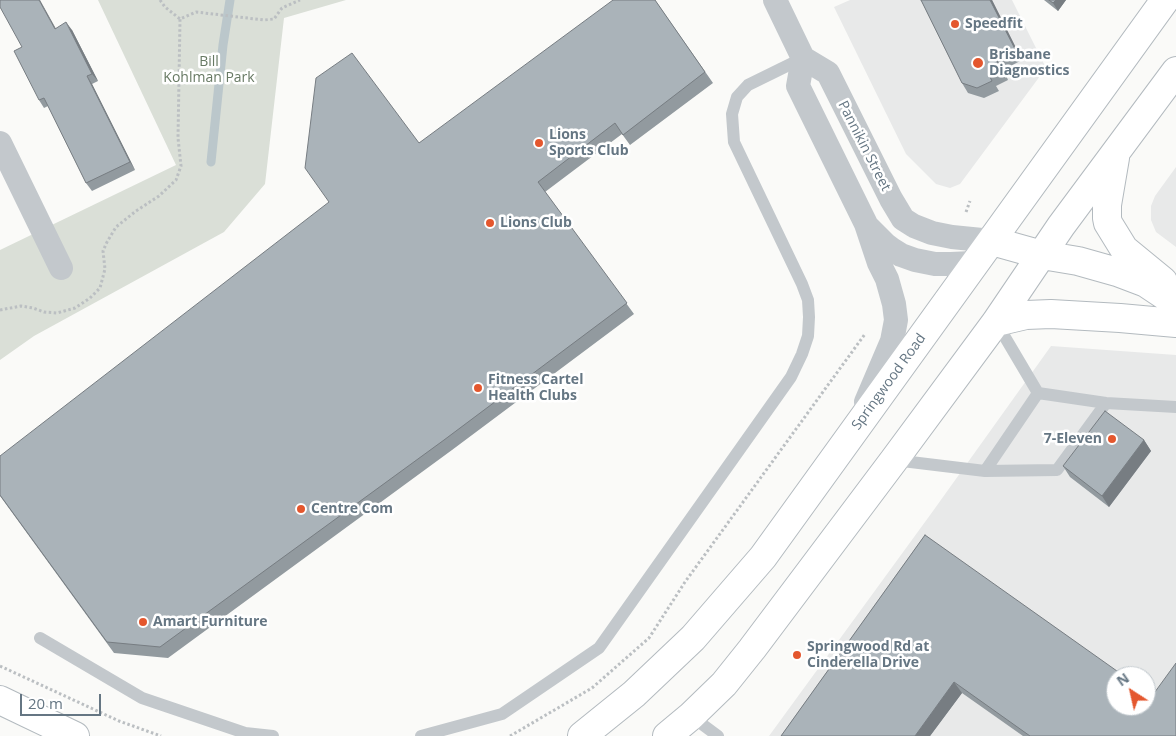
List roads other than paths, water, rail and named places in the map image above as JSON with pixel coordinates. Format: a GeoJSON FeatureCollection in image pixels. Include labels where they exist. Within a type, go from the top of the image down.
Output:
{"type":"FeatureCollection","features":[{"type":"Feature","properties":{"kind":"main road","name":"Springwood Road"},"geometry":{"type":"LineString","coordinates":[[582,736],[634,694],[693,638],[763,557],[1165,0]]}},
{"type":"Feature","properties":{"kind":"main road"},"geometry":{"type":"LineString","coordinates":[[667,736],[724,684],[752,649],[996,322],[1061,226],[1176,71]]}},
{"type":"Feature","properties":{"kind":"main road"},"geometry":{"type":"LineString","coordinates":[[1116,152],[1107,205],[1109,225],[1128,253],[1176,292]]}},
{"type":"Feature","properties":{"kind":"main road"},"geometry":{"type":"LineString","coordinates":[[984,252],[1018,256],[1042,255],[1078,261],[1117,272],[1146,283],[1176,302]]}},
{"type":"Feature","properties":{"kind":"main road"},"geometry":{"type":"LineString","coordinates":[[996,322],[1026,316],[1051,314],[1176,323]]}},
{"type":"Feature","properties":{"kind":"main road"},"geometry":{"type":"LineString","coordinates":[[0,700],[75,736]]}},
{"type":"Feature","properties":{"kind":"street"},"geometry":{"type":"LineString","coordinates":[[775,0],[802,58],[798,86],[866,224],[875,254],[887,279],[895,309],[894,333],[855,428]]}},
{"type":"Feature","properties":{"kind":"street","name":"Pannikin Street"},"geometry":{"type":"LineString","coordinates":[[802,58],[828,73],[891,199],[903,219],[919,229],[952,237],[984,252]]}},
{"type":"Feature","properties":{"kind":"street"},"geometry":{"type":"LineString","coordinates":[[0,143],[61,268]]}},
{"type":"Feature","properties":{"kind":"street"},"geometry":{"type":"LineString","coordinates":[[866,224],[893,250],[908,258],[935,264],[972,263],[984,252]]}},
{"type":"Feature","properties":{"kind":"lane"},"geometry":{"type":"LineString","coordinates":[[421,736],[502,714],[599,648],[791,377],[808,336],[808,300],[734,142],[732,114],[737,97],[748,85],[802,58]]}},
{"type":"Feature","properties":{"kind":"lane"},"geometry":{"type":"LineString","coordinates":[[996,322],[1038,393]]}},
{"type":"Feature","properties":{"kind":"lane"},"geometry":{"type":"LineString","coordinates":[[1038,393],[1106,404],[1176,407]]}},
{"type":"Feature","properties":{"kind":"lane"},"geometry":{"type":"LineString","coordinates":[[985,471],[1038,393]]}},
{"type":"Feature","properties":{"kind":"lane"},"geometry":{"type":"LineString","coordinates":[[894,460],[985,471],[1057,470],[1106,404]]}},
{"type":"Feature","properties":{"kind":"lane"},"geometry":{"type":"LineString","coordinates":[[40,638],[142,698],[245,733],[273,736]]}},
{"type":"Feature","properties":{"kind":"lane"},"geometry":{"type":"LineString","coordinates":[[691,716],[718,736]]}},
{"type":"Feature","properties":{"kind":"waterway"},"geometry":{"type":"LineString","coordinates":[[211,162],[223,45],[230,0]]}},
{"type":"Feature","properties":{"kind":"place","name":"Speedfit"},"geometry":{"type":"Point","coordinates":[955,24]}},
{"type":"Feature","properties":{"kind":"place","name":"Brisbane Diagnostics"},"geometry":{"type":"Point","coordinates":[978,63]}},
{"type":"Feature","properties":{"kind":"place","name":"Lions Sports Club"},"geometry":{"type":"Point","coordinates":[539,143]}},
{"type":"Feature","properties":{"kind":"place","name":"Lions Club"},"geometry":{"type":"Point","coordinates":[490,223]}},
{"type":"Feature","properties":{"kind":"place","name":"Fitness Cartel Health Clubs"},"geometry":{"type":"Point","coordinates":[478,388]}},
{"type":"Feature","properties":{"kind":"place","name":"7-Eleven"},"geometry":{"type":"Point","coordinates":[1112,439]}},
{"type":"Feature","properties":{"kind":"place","name":"Centre Com"},"geometry":{"type":"Point","coordinates":[301,509]}},
{"type":"Feature","properties":{"kind":"place","name":"Amart Furniture"},"geometry":{"type":"Point","coordinates":[143,622]}},
{"type":"Feature","properties":{"kind":"place","name":"Springwood Rd at Cinderella Drive"},"geometry":{"type":"Point","coordinates":[797,655]}},
{"type":"Feature","properties":{"kind":"park label","name":"Bill Kohlman Park"},"geometry":{"type":"Point","coordinates":[209,70]}}]}
